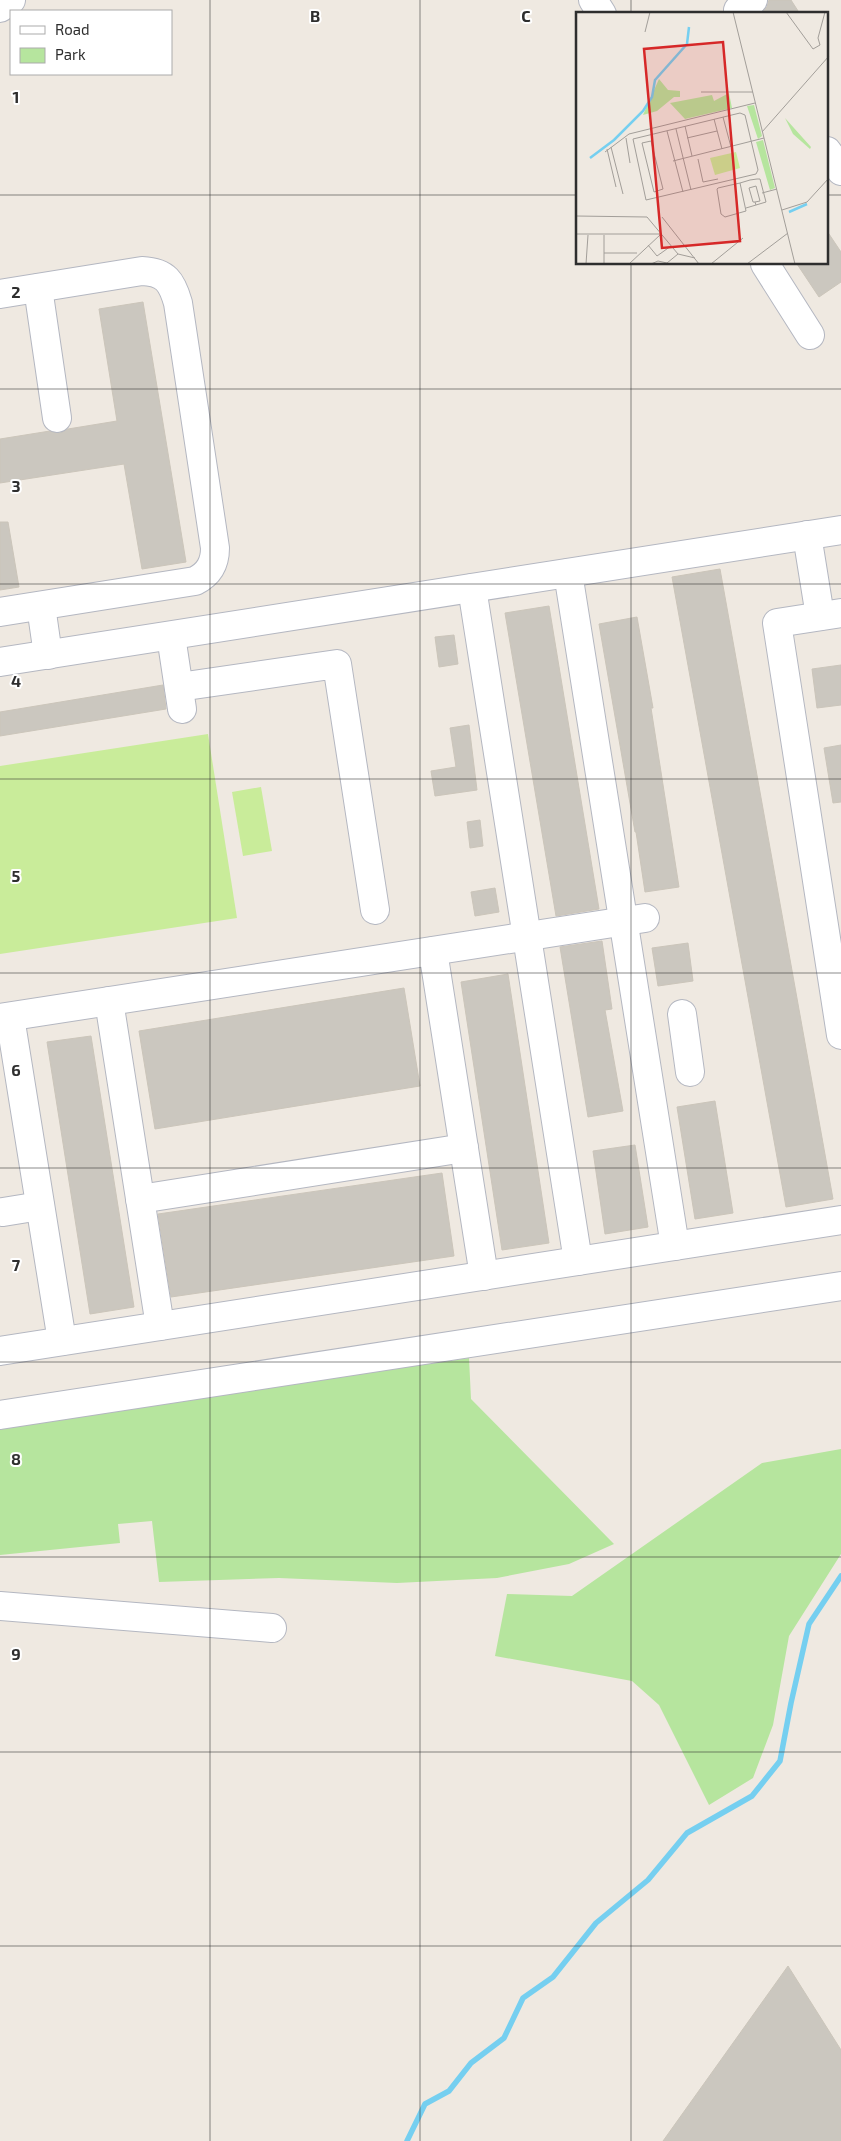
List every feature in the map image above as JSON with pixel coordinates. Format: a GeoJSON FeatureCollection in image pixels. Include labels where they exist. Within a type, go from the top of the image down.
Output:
{"type":"FeatureCollection","features":[{"type":"Feature","properties":{"kind":"street"},"geometry":{"type":"LineString","coordinates":[[0,8],[11,0]]}},
{"type":"Feature","properties":{"kind":"street"},"geometry":{"type":"LineString","coordinates":[[593,0],[601,12]]}},
{"type":"Feature","properties":{"kind":"street"},"geometry":{"type":"LineString","coordinates":[[828,150],[841,143]]}},
{"type":"Feature","properties":{"kind":"street"},"geometry":{"type":"LineString","coordinates":[[828,152],[841,171]]}},
{"type":"Feature","properties":{"kind":"street"},"geometry":{"type":"LineString","coordinates":[[766,265],[810,335]]}},
{"type":"Feature","properties":{"kind":"street"},"geometry":{"type":"LineString","coordinates":[[0,294],[142,271],[163,276],[174,288],[178,303],[215,548],[214,560],[208,570],[195,581],[0,612]]}},
{"type":"Feature","properties":{"kind":"street"},"geometry":{"type":"LineString","coordinates":[[38,288],[57,418]]}},
{"type":"Feature","properties":{"kind":"street"},"geometry":{"type":"LineString","coordinates":[[0,662],[841,530]]}},
{"type":"Feature","properties":{"kind":"street"},"geometry":{"type":"LineString","coordinates":[[807,535],[831,615],[777,623],[841,1034]]}},
{"type":"Feature","properties":{"kind":"street"},"geometry":{"type":"LineString","coordinates":[[568,573],[634,920],[643,1048],[675,1246]]}},
{"type":"Feature","properties":{"kind":"street"},"geometry":{"type":"LineString","coordinates":[[472,588],[578,1261]]}},
{"type":"Feature","properties":{"kind":"street"},"geometry":{"type":"LineString","coordinates":[[41,606],[48,655]]}},
{"type":"Feature","properties":{"kind":"street"},"geometry":{"type":"LineString","coordinates":[[171,636],[180,698],[337,664],[375,910]]}},
{"type":"Feature","properties":{"kind":"street"},"geometry":{"type":"LineString","coordinates":[[62,1341],[40,1206],[5,1017],[634,920]]}},
{"type":"Feature","properties":{"kind":"street"},"geometry":{"type":"LineString","coordinates":[[433,951],[484,1276]]}},
{"type":"Feature","properties":{"kind":"street"},"geometry":{"type":"LineString","coordinates":[[109,1001],[160,1326]]}},
{"type":"Feature","properties":{"kind":"street"},"geometry":{"type":"LineString","coordinates":[[682,1014],[693,1040],[690,1072]]}},
{"type":"Feature","properties":{"kind":"street"},"geometry":{"type":"LineString","coordinates":[[643,1048],[693,1040]]}},
{"type":"Feature","properties":{"kind":"street"},"geometry":{"type":"LineString","coordinates":[[140,1200],[464,1148]]}},
{"type":"Feature","properties":{"kind":"street"},"geometry":{"type":"LineString","coordinates":[[3,1212],[40,1206]]}},
{"type":"Feature","properties":{"kind":"street"},"geometry":{"type":"LineString","coordinates":[[0,1351],[841,1220]]}},
{"type":"Feature","properties":{"kind":"street"},"geometry":{"type":"LineString","coordinates":[[0,1415],[841,1286]]}},
{"type":"Feature","properties":{"kind":"street"},"geometry":{"type":"LineString","coordinates":[[0,1606],[272,1628]]}},
{"type":"Feature","properties":{"kind":"green space"},"geometry":{"type":"Polygon","coordinates":[[[208,734],[237,918],[0,954],[0,766],[208,734]]]}},
{"type":"Feature","properties":{"kind":"green space"},"geometry":{"type":"Polygon","coordinates":[[[261,787],[272,851],[243,856],[232,792],[261,787]]]}},
{"type":"Feature","properties":{"kind":"green space"},"geometry":{"type":"Polygon","coordinates":[[[469,1358],[471,1399],[614,1544],[569,1564],[497,1578],[397,1583],[279,1578],[159,1582],[152,1521],[118,1524],[120,1543],[0,1555],[0,1426],[469,1358]]]}},
{"type":"Feature","properties":{"kind":"green space"},"geometry":{"type":"Polygon","coordinates":[[[841,1449],[841,1554],[789,1636],[773,1725],[753,1778],[709,1805],[659,1705],[632,1681],[495,1656],[507,1594],[572,1596],[762,1463],[841,1449]]]}},
{"type":"Feature","properties":{"kind":"building"},"geometry":{"type":"Polygon","coordinates":[[[769,0],[791,0],[799,12],[763,12],[769,0]]]}},
{"type":"Feature","properties":{"kind":"building"},"geometry":{"type":"Polygon","coordinates":[[[828,232],[841,252],[841,282],[819,297],[798,265],[828,265],[828,232]]]}},
{"type":"Feature","properties":{"kind":"building"},"geometry":{"type":"Polygon","coordinates":[[[143,302],[186,562],[142,569],[124,464],[0,483],[0,439],[50,431],[60,433],[68,429],[117,421],[99,309],[143,302]]]}},
{"type":"Feature","properties":{"kind":"building"},"geometry":{"type":"Polygon","coordinates":[[[0,522],[8,522],[19,587],[0,590],[0,522]]]}},
{"type":"Feature","properties":{"kind":"building"},"geometry":{"type":"Polygon","coordinates":[[[720,569],[833,1199],[786,1207],[672,577],[720,569]]]}},
{"type":"Feature","properties":{"kind":"building"},"geometry":{"type":"Polygon","coordinates":[[[549,606],[599,909],[556,916],[505,613],[549,606]]]}},
{"type":"Feature","properties":{"kind":"building"},"geometry":{"type":"Polygon","coordinates":[[[637,617],[653,708],[651,708],[679,887],[645,892],[599,624],[637,617]]]}},
{"type":"Feature","properties":{"kind":"building"},"geometry":{"type":"Polygon","coordinates":[[[454,635],[458,664],[439,667],[435,637],[454,635]]]}},
{"type":"Feature","properties":{"kind":"building"},"geometry":{"type":"Polygon","coordinates":[[[841,665],[841,705],[817,708],[812,669],[841,665]]]}},
{"type":"Feature","properties":{"kind":"building"},"geometry":{"type":"Polygon","coordinates":[[[163,685],[166,709],[0,736],[0,712],[163,685]]]}},
{"type":"Feature","properties":{"kind":"building"},"geometry":{"type":"Polygon","coordinates":[[[469,725],[477,790],[435,796],[431,771],[456,767],[450,728],[469,725]]]}},
{"type":"Feature","properties":{"kind":"building"},"geometry":{"type":"Polygon","coordinates":[[[841,745],[841,802],[833,803],[824,748],[841,745]]]}},
{"type":"Feature","properties":{"kind":"building"},"geometry":{"type":"Polygon","coordinates":[[[480,820],[483,846],[470,848],[467,822],[480,820]]]}},
{"type":"Feature","properties":{"kind":"building"},"geometry":{"type":"Polygon","coordinates":[[[495,888],[499,912],[475,916],[471,892],[495,888]]]}},
{"type":"Feature","properties":{"kind":"building"},"geometry":{"type":"Polygon","coordinates":[[[602,941],[612,1009],[605,1010],[623,1111],[588,1117],[560,947],[602,941]]]}},
{"type":"Feature","properties":{"kind":"building"},"geometry":{"type":"Polygon","coordinates":[[[688,943],[693,981],[658,986],[652,948],[688,943]]]}},
{"type":"Feature","properties":{"kind":"building"},"geometry":{"type":"Polygon","coordinates":[[[508,974],[549,1243],[502,1250],[461,982],[508,974]]]}},
{"type":"Feature","properties":{"kind":"building"},"geometry":{"type":"Polygon","coordinates":[[[404,988],[420,1086],[155,1129],[139,1031],[404,988]]]}},
{"type":"Feature","properties":{"kind":"building"},"geometry":{"type":"Polygon","coordinates":[[[91,1036],[134,1307],[90,1314],[47,1042],[91,1036]]]}},
{"type":"Feature","properties":{"kind":"building"},"geometry":{"type":"Polygon","coordinates":[[[715,1101],[733,1213],[695,1219],[677,1107],[715,1101]]]}},
{"type":"Feature","properties":{"kind":"building"},"geometry":{"type":"Polygon","coordinates":[[[635,1145],[648,1227],[605,1234],[593,1151],[635,1145]]]}},
{"type":"Feature","properties":{"kind":"building"},"geometry":{"type":"Polygon","coordinates":[[[442,1173],[454,1256],[171,1297],[158,1214],[442,1173]]]}},
{"type":"Feature","properties":{"kind":"building"},"geometry":{"type":"Polygon","coordinates":[[[788,1966],[841,2050],[841,2141],[663,2141],[788,1966]]]}},
{"type":"Feature","properties":{"kind":"waterway"},"geometry":{"type":"LineString","coordinates":[[407,2141],[425,2104],[449,2091],[471,2063],[504,2038],[523,1998],[553,1977],[596,1923],[648,1880],[687,1833],[752,1796],[780,1761],[809,1624],[841,1576]]}}]}
